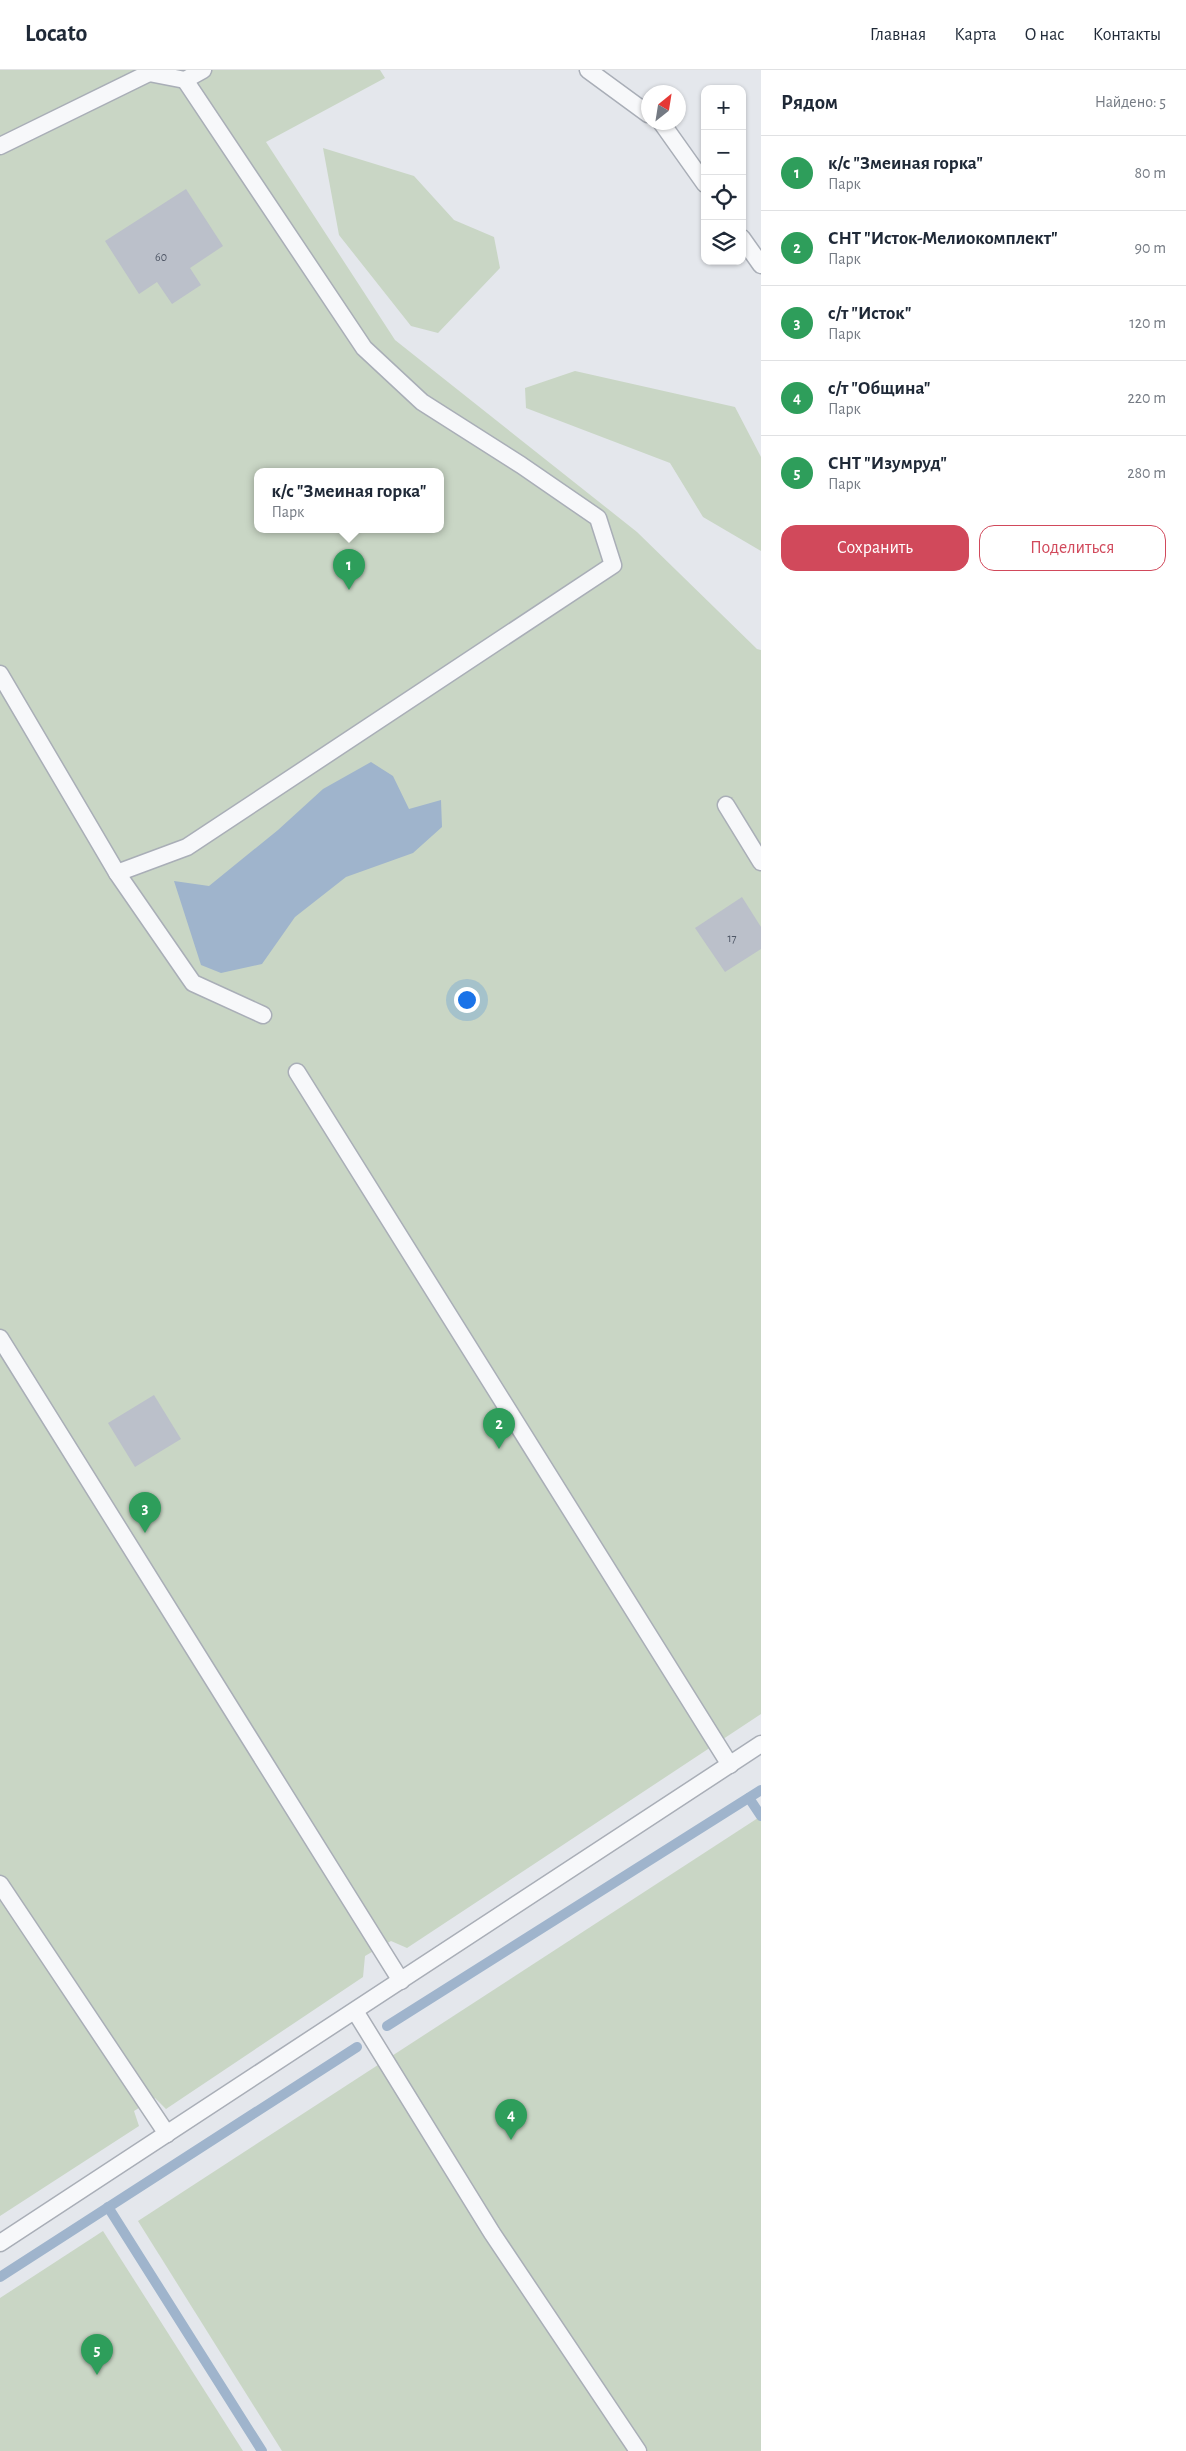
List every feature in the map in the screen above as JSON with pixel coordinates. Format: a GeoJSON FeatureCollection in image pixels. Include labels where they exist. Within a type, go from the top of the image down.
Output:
{"type":"FeatureCollection","features":[{"type":"Feature","properties":{"kind":"lane"},"geometry":{"type":"LineString","coordinates":[[185,80],[203,70]]}},
{"type":"Feature","properties":{"kind":"lane"},"geometry":{"type":"LineString","coordinates":[[588,70],[641,109]]}},
{"type":"Feature","properties":{"kind":"lane"},"geometry":{"type":"LineString","coordinates":[[0,146],[149,71],[185,80],[364,348],[422,402],[521,465],[598,518],[613,565],[186,847],[117,873]]}},
{"type":"Feature","properties":{"kind":"lane"},"geometry":{"type":"LineString","coordinates":[[667,130],[701,178]]}},
{"type":"Feature","properties":{"kind":"lane"},"geometry":{"type":"LineString","coordinates":[[746,244],[761,265]]}},
{"type":"Feature","properties":{"kind":"lane"},"geometry":{"type":"LineString","coordinates":[[0,674],[117,873],[193,983],[263,1015]]}},
{"type":"Feature","properties":{"kind":"lane"},"geometry":{"type":"LineString","coordinates":[[726,805],[761,862]]}},
{"type":"Feature","properties":{"kind":"lane"},"geometry":{"type":"LineString","coordinates":[[297,1072],[730,1765]]}},
{"type":"Feature","properties":{"kind":"lane"},"geometry":{"type":"LineString","coordinates":[[0,1338],[401,1980]]}},
{"type":"Feature","properties":{"kind":"lane"},"geometry":{"type":"LineString","coordinates":[[0,2243],[761,1744]]}},
{"type":"Feature","properties":{"kind":"lane"},"geometry":{"type":"LineString","coordinates":[[0,1884],[167,2134]]}},
{"type":"Feature","properties":{"kind":"lane"},"geometry":{"type":"LineString","coordinates":[[355,2011],[492,2233],[638,2451]]}},
{"type":"Feature","properties":{"kind":"green space"},"geometry":{"type":"Polygon","coordinates":[[[0,70],[380,70],[385,78],[266,142],[395,340],[637,532],[757,649],[761,650],[761,1714],[407,1948],[391,1941],[365,1956],[363,1977],[166,2109],[155,2098],[134,2111],[139,2126],[0,2216],[0,70]]]}},
{"type":"Feature","properties":{"kind":"green space"},"geometry":{"type":"Polygon","coordinates":[[[323,148],[414,176],[454,220],[494,237],[500,268],[438,333],[411,326],[339,235],[323,148]]]}},
{"type":"Feature","properties":{"kind":"green space"},"geometry":{"type":"Polygon","coordinates":[[[575,371],[735,407],[761,457],[761,551],[703,517],[670,463],[526,408],[525,388],[575,371]]]}},
{"type":"Feature","properties":{"kind":"green space"},"geometry":{"type":"Polygon","coordinates":[[[761,1816],[761,2451],[282,2451],[138,2221],[761,1816]]]}},
{"type":"Feature","properties":{"kind":"green space"},"geometry":{"type":"Polygon","coordinates":[[[103,2231],[243,2451],[0,2451],[0,2298],[103,2231]]]}},
{"type":"Feature","properties":{"kind":"water"},"geometry":{"type":"Polygon","coordinates":[[[371,762],[393,776],[409,809],[441,800],[442,827],[413,853],[346,877],[295,917],[262,964],[221,973],[201,965],[174,881],[209,886],[278,830],[323,789],[371,762]]]}},
{"type":"Feature","properties":{"kind":"building"},"geometry":{"type":"Polygon","coordinates":[[[186,189],[223,246],[190,268],[201,285],[172,304],[157,282],[139,294],[105,241],[186,189]]]}},
{"type":"Feature","properties":{"kind":"building"},"geometry":{"type":"Polygon","coordinates":[[[742,897],[761,927],[761,949],[725,972],[695,928],[742,897]]]}},
{"type":"Feature","properties":{"kind":"building"},"geometry":{"type":"Polygon","coordinates":[[[154,1395],[181,1439],[135,1467],[108,1423],[154,1395]]]}},
{"type":"Feature","properties":{"kind":"waterway"},"geometry":{"type":"LineString","coordinates":[[387,2026],[761,1790]]}},
{"type":"Feature","properties":{"kind":"waterway"},"geometry":{"type":"LineString","coordinates":[[749,1798],[761,1816]]}},
{"type":"Feature","properties":{"kind":"waterway"},"geometry":{"type":"LineString","coordinates":[[0,2277],[357,2047]]}},
{"type":"Feature","properties":{"kind":"waterway"},"geometry":{"type":"LineString","coordinates":[[108,2207],[262,2451]]}},
{"type":"Feature","properties":{"kind":"place","name":"к/с \"Змеиная горка\""},"geometry":{"type":"Point","coordinates":[349,590]}},
{"type":"Feature","properties":{"kind":"place","name":"СНТ \"Исток-Мелиокомплект\""},"geometry":{"type":"Point","coordinates":[499,1449]}},
{"type":"Feature","properties":{"kind":"place","name":"с/т \"Исток\""},"geometry":{"type":"Point","coordinates":[145,1533]}},
{"type":"Feature","properties":{"kind":"place","name":"с/т \"Община\""},"geometry":{"type":"Point","coordinates":[511,2140]}},
{"type":"Feature","properties":{"kind":"place","name":"СНТ \"Изумруд\""},"geometry":{"type":"Point","coordinates":[97,2375]}}]}
